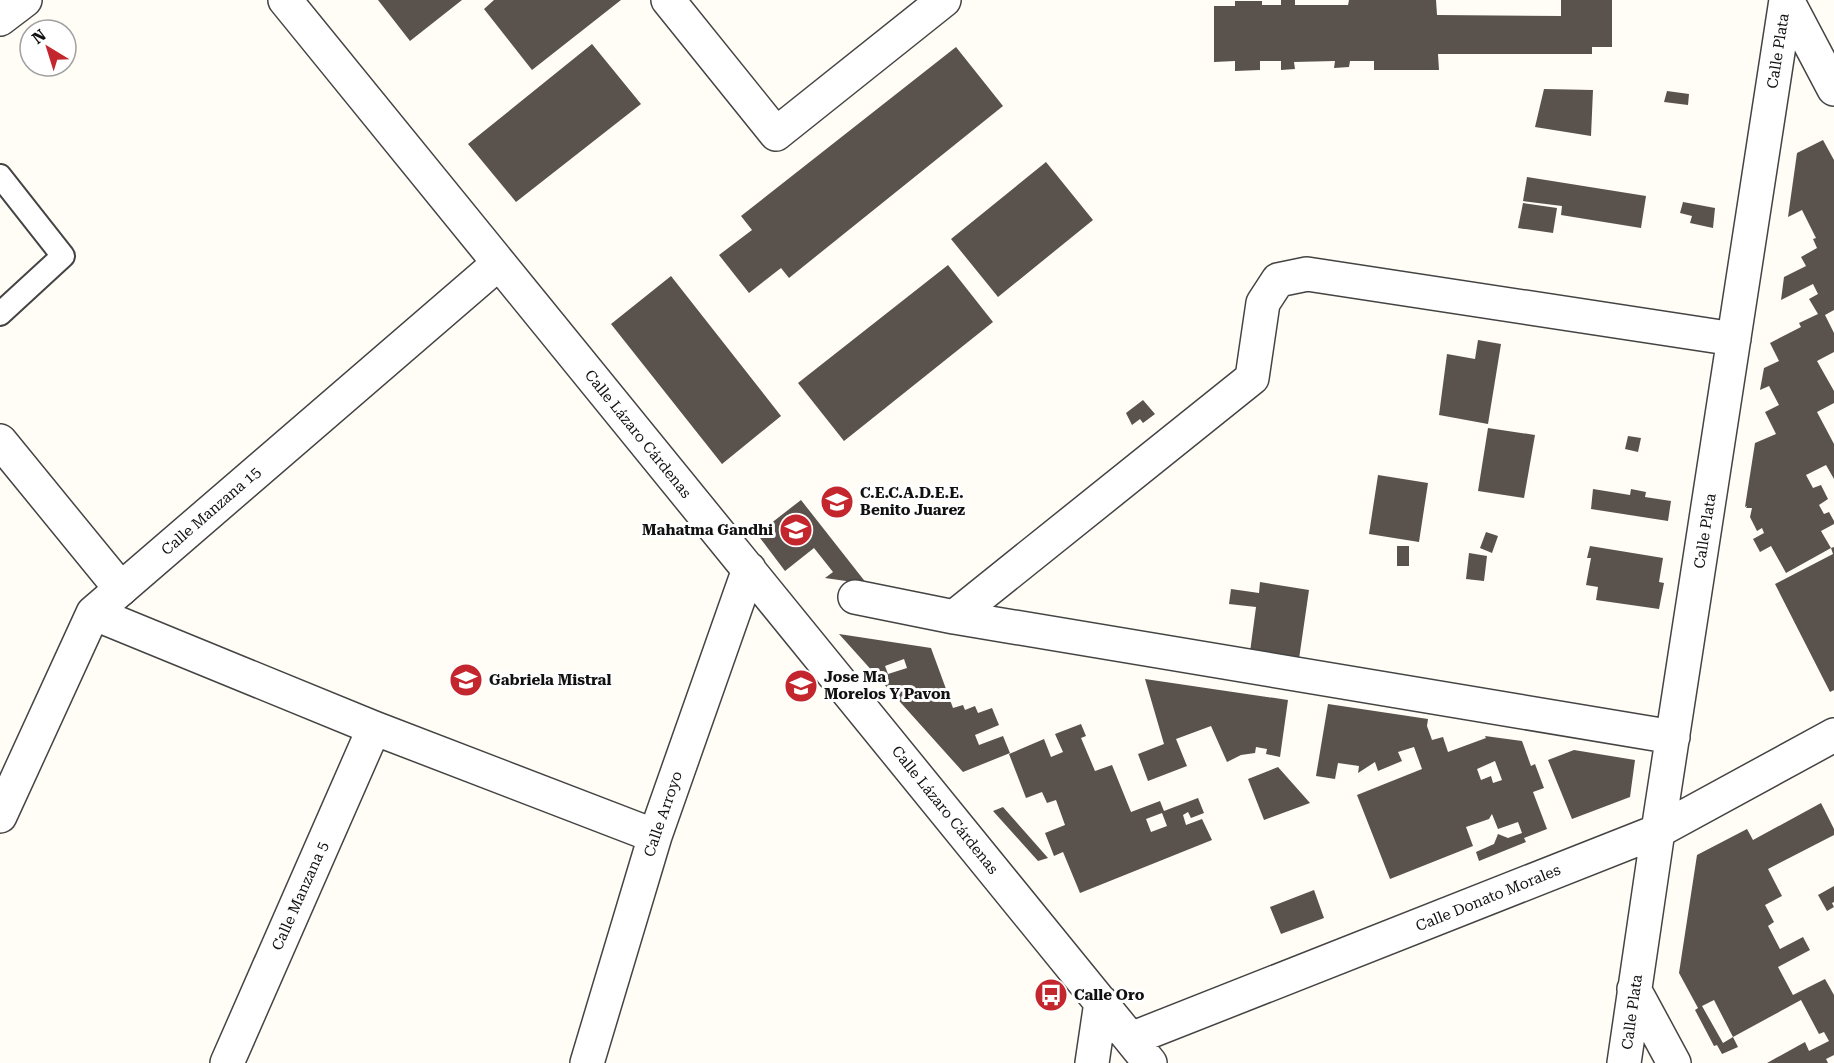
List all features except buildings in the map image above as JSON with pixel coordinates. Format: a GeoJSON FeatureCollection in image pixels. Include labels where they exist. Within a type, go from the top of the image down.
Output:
{"type":"FeatureCollection","features":[{"type":"Feature","properties":{"kind":"street"},"geometry":{"type":"LineString","coordinates":[[0,19],[25,0]]}},
{"type":"Feature","properties":{"kind":"street","name":"Calle Lázaro Cárdenas"},"geometry":{"type":"LineString","coordinates":[[285,0],[1141,1051]]}},
{"type":"Feature","properties":{"kind":"street"},"geometry":{"type":"LineString","coordinates":[[668,0],[776,134],[944,0]]}},
{"type":"Feature","properties":{"kind":"street"},"geometry":{"type":"LineString","coordinates":[[1786,0],[1834,89]]}},
{"type":"Feature","properties":{"kind":"street","name":"Calle Plata"},"geometry":{"type":"LineString","coordinates":[[1624,1063],[1786,0]]}},
{"type":"Feature","properties":{"kind":"street","name":"Calle Manzana 15"},"geometry":{"type":"LineString","coordinates":[[0,816],[93,613],[499,263]]}},
{"type":"Feature","properties":{"kind":"street"},"geometry":{"type":"LineString","coordinates":[[954,617],[1252,378],[1263,303],[1278,279],[1307,274],[1734,339]]}},
{"type":"Feature","properties":{"kind":"street"},"geometry":{"type":"LineString","coordinates":[[0,441],[121,589]]}},
{"type":"Feature","properties":{"kind":"street","name":"Calle Arroyo"},"geometry":{"type":"LineString","coordinates":[[587,1063],[655,836],[749,569]]}},
{"type":"Feature","properties":{"kind":"street"},"geometry":{"type":"LineString","coordinates":[[855,597],[954,617],[1673,737]]}},
{"type":"Feature","properties":{"kind":"street"},"geometry":{"type":"LineString","coordinates":[[93,613],[374,728],[655,836]]}},
{"type":"Feature","properties":{"kind":"street","name":"Calle Manzana 5"},"geometry":{"type":"LineString","coordinates":[[228,1063],[374,728]]}},
{"type":"Feature","properties":{"kind":"street","name":"Calle Donato Morales"},"geometry":{"type":"LineString","coordinates":[[1141,1051],[1658,831],[1834,735]]}},
{"type":"Feature","properties":{"kind":"street"},"geometry":{"type":"LineString","coordinates":[[1635,989],[1674,1063]]}},
{"type":"Feature","properties":{"kind":"street"},"geometry":{"type":"LineString","coordinates":[[1092,1063],[1101,1002]]}},
{"type":"Feature","properties":{"kind":"lane"},"geometry":{"type":"LineString","coordinates":[[0,176],[63,256],[0,314]]}},
{"type":"Feature","properties":{"kind":"place","name":"C.E.C.A.D.E.E. Benito Juarez"},"geometry":{"type":"Point","coordinates":[837,502]}},
{"type":"Feature","properties":{"kind":"place","name":"Mahatma Gandhi"},"geometry":{"type":"Point","coordinates":[796,530]}},
{"type":"Feature","properties":{"kind":"place","name":"Gabriela Mistral"},"geometry":{"type":"Point","coordinates":[466,680]}},
{"type":"Feature","properties":{"kind":"place","name":"Jose Ma Morelos Y Pavon"},"geometry":{"type":"Point","coordinates":[801,686]}},
{"type":"Feature","properties":{"kind":"place","name":"Calle Oro"},"geometry":{"type":"Point","coordinates":[1051,995]}}]}
